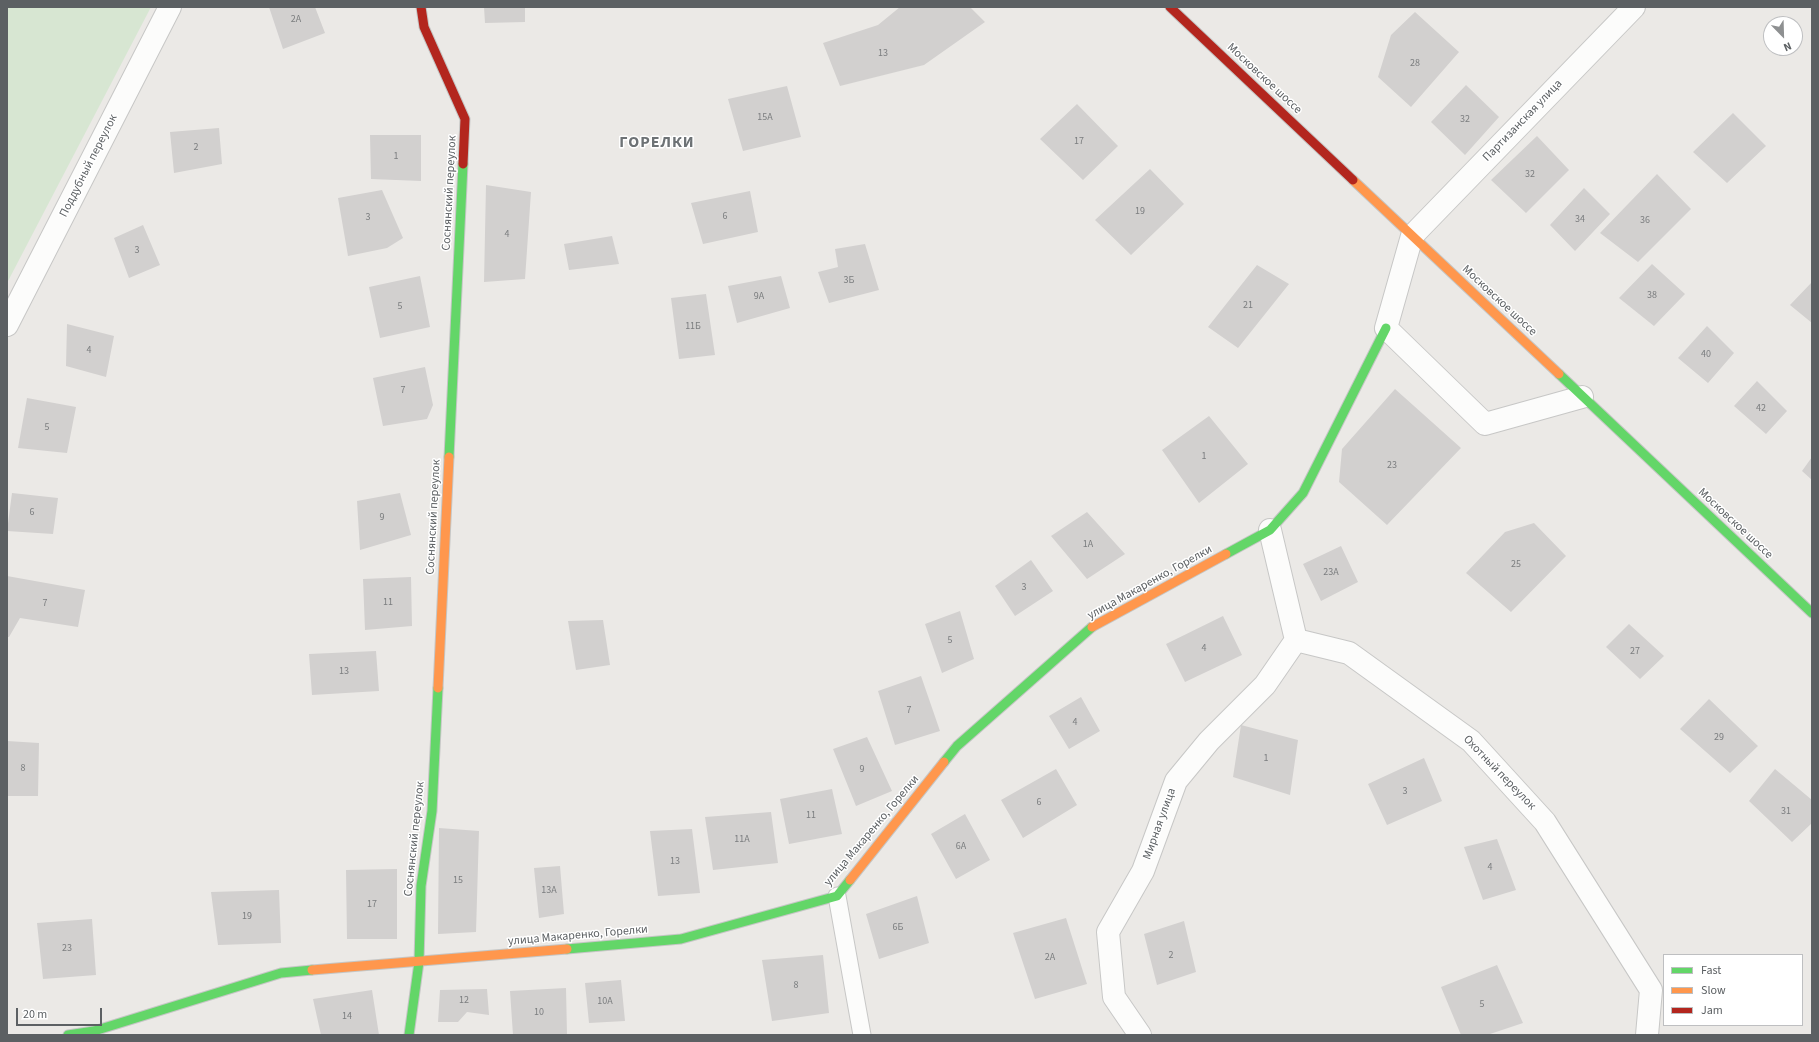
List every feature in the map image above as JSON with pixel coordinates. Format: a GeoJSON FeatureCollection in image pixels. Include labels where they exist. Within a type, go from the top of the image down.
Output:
{"type":"FeatureCollection","features":[{"type":"Feature","properties":{"kind":"street","name":"Поддубный переулок"},"geometry":{"type":"LineString","coordinates":[[7,325],[170,7]]}},
{"type":"Feature","properties":{"kind":"street","name":"Соснянский переулок"},"geometry":{"type":"LineString","coordinates":[[409,1035],[419,962],[421,886],[432,811],[465,119],[424,27],[421,7]]}},
{"type":"Feature","properties":{"kind":"street","name":"Московское шоссе"},"geometry":{"type":"LineString","coordinates":[[1170,7],[1812,613]]}},
{"type":"Feature","properties":{"kind":"street","name":"Партизанская улица"},"geometry":{"type":"LineString","coordinates":[[1412,236],[1634,7]]}},
{"type":"Feature","properties":{"kind":"street"},"geometry":{"type":"LineString","coordinates":[[1412,236],[1386,328],[1485,424],[1582,397]]}},
{"type":"Feature","properties":{"kind":"street","name":"улица Макаренко, Горелки"},"geometry":{"type":"LineString","coordinates":[[68,1035],[94,1031],[281,973],[681,939],[837,896],[957,746],[1095,625],[1270,530],[1303,493],[1386,328]]}},
{"type":"Feature","properties":{"kind":"street"},"geometry":{"type":"LineString","coordinates":[[1270,530],[1296,640]]}},
{"type":"Feature","properties":{"kind":"street","name":"Мирная улица"},"geometry":{"type":"LineString","coordinates":[[1140,1035],[1114,997],[1108,932],[1143,871],[1176,781],[1209,741],[1265,685],[1296,640]]}},
{"type":"Feature","properties":{"kind":"street","name":"Охотный переулок"},"geometry":{"type":"LineString","coordinates":[[1296,640],[1349,653],[1471,741],[1545,822],[1651,990],[1647,1035]]}},
{"type":"Feature","properties":{"kind":"lane"},"geometry":{"type":"LineString","coordinates":[[837,896],[862,1035]]}},
{"type":"Feature","properties":{"kind":"green space"},"geometry":{"type":"Polygon","coordinates":[[[7,7],[151,7],[7,283],[7,7]]]}},
{"type":"Feature","properties":{"kind":"building"},"geometry":{"type":"Polygon","coordinates":[[[269,7],[315,7],[325,33],[283,49],[269,7]]]}},
{"type":"Feature","properties":{"kind":"building"},"geometry":{"type":"Polygon","coordinates":[[[484,7],[525,7],[525,22],[485,23],[484,7]]]}},
{"type":"Feature","properties":{"kind":"building"},"geometry":{"type":"Polygon","coordinates":[[[900,7],[970,7],[985,22],[924,65],[840,86],[823,43],[878,25],[900,7]]]}},
{"type":"Feature","properties":{"kind":"building"},"geometry":{"type":"Polygon","coordinates":[[[1415,12],[1459,52],[1411,107],[1378,77],[1391,35],[1415,12]]]}},
{"type":"Feature","properties":{"kind":"building"},"geometry":{"type":"Polygon","coordinates":[[[1466,85],[1499,117],[1465,155],[1431,122],[1466,85]]]}},
{"type":"Feature","properties":{"kind":"building"},"geometry":{"type":"Polygon","coordinates":[[[787,86],[801,137],[743,151],[728,99],[787,86]]]}},
{"type":"Feature","properties":{"kind":"building"},"geometry":{"type":"Polygon","coordinates":[[[1077,104],[1118,146],[1083,180],[1040,139],[1077,104]]]}},
{"type":"Feature","properties":{"kind":"building"},"geometry":{"type":"Polygon","coordinates":[[[1733,113],[1766,146],[1727,183],[1693,152],[1733,113]]]}},
{"type":"Feature","properties":{"kind":"building"},"geometry":{"type":"Polygon","coordinates":[[[219,128],[222,164],[174,173],[170,132],[219,128]]]}},
{"type":"Feature","properties":{"kind":"building"},"geometry":{"type":"Polygon","coordinates":[[[370,135],[421,135],[421,181],[371,179],[370,135]]]}},
{"type":"Feature","properties":{"kind":"building"},"geometry":{"type":"Polygon","coordinates":[[[1537,136],[1569,170],[1526,213],[1491,180],[1537,136]]]}},
{"type":"Feature","properties":{"kind":"building"},"geometry":{"type":"Polygon","coordinates":[[[1150,169],[1184,204],[1131,255],[1095,220],[1150,169]]]}},
{"type":"Feature","properties":{"kind":"building"},"geometry":{"type":"Polygon","coordinates":[[[1657,174],[1691,209],[1638,262],[1600,233],[1657,174]]]}},
{"type":"Feature","properties":{"kind":"building"},"geometry":{"type":"Polygon","coordinates":[[[486,185],[531,192],[525,279],[484,282],[486,185]]]}},
{"type":"Feature","properties":{"kind":"building"},"geometry":{"type":"Polygon","coordinates":[[[1584,188],[1610,214],[1575,251],[1550,225],[1584,188]]]}},
{"type":"Feature","properties":{"kind":"building"},"geometry":{"type":"Polygon","coordinates":[[[382,190],[403,238],[387,248],[348,256],[338,198],[382,190]]]}},
{"type":"Feature","properties":{"kind":"building"},"geometry":{"type":"Polygon","coordinates":[[[750,191],[758,232],[703,244],[691,203],[750,191]]]}},
{"type":"Feature","properties":{"kind":"building"},"geometry":{"type":"Polygon","coordinates":[[[143,225],[160,265],[129,278],[114,238],[143,225]]]}},
{"type":"Feature","properties":{"kind":"building"},"geometry":{"type":"Polygon","coordinates":[[[612,236],[619,264],[569,270],[564,244],[612,236]]]}},
{"type":"Feature","properties":{"kind":"building"},"geometry":{"type":"Polygon","coordinates":[[[865,244],[879,290],[829,303],[818,272],[838,267],[835,249],[865,244]]]}},
{"type":"Feature","properties":{"kind":"building"},"geometry":{"type":"Polygon","coordinates":[[[1652,264],[1685,294],[1654,326],[1619,298],[1652,264]]]}},
{"type":"Feature","properties":{"kind":"building"},"geometry":{"type":"Polygon","coordinates":[[[1257,265],[1289,284],[1238,348],[1208,327],[1257,265]]]}},
{"type":"Feature","properties":{"kind":"building"},"geometry":{"type":"Polygon","coordinates":[[[420,276],[430,327],[380,338],[369,287],[420,276]]]}},
{"type":"Feature","properties":{"kind":"building"},"geometry":{"type":"Polygon","coordinates":[[[781,276],[790,308],[737,323],[728,286],[781,276]]]}},
{"type":"Feature","properties":{"kind":"building"},"geometry":{"type":"Polygon","coordinates":[[[1812,282],[1812,323],[1790,305],[1812,282]]]}},
{"type":"Feature","properties":{"kind":"building"},"geometry":{"type":"Polygon","coordinates":[[[706,294],[715,355],[679,359],[671,298],[706,294]]]}},
{"type":"Feature","properties":{"kind":"building"},"geometry":{"type":"Polygon","coordinates":[[[67,324],[114,336],[106,377],[66,366],[67,324]]]}},
{"type":"Feature","properties":{"kind":"building"},"geometry":{"type":"Polygon","coordinates":[[[1707,326],[1734,353],[1708,383],[1678,358],[1707,326]]]}},
{"type":"Feature","properties":{"kind":"building"},"geometry":{"type":"Polygon","coordinates":[[[425,367],[433,405],[427,419],[383,426],[373,378],[425,367]]]}},
{"type":"Feature","properties":{"kind":"building"},"geometry":{"type":"Polygon","coordinates":[[[1757,381],[1787,411],[1766,434],[1734,406],[1757,381]]]}},
{"type":"Feature","properties":{"kind":"building"},"geometry":{"type":"Polygon","coordinates":[[[1395,389],[1461,448],[1387,525],[1339,482],[1342,449],[1395,389]]]}},
{"type":"Feature","properties":{"kind":"building"},"geometry":{"type":"Polygon","coordinates":[[[27,398],[76,407],[67,453],[18,448],[27,398]]]}},
{"type":"Feature","properties":{"kind":"building"},"geometry":{"type":"Polygon","coordinates":[[[1209,416],[1248,464],[1199,503],[1162,450],[1209,416]]]}},
{"type":"Feature","properties":{"kind":"building"},"geometry":{"type":"Polygon","coordinates":[[[1812,457],[1812,480],[1802,471],[1812,457]]]}},
{"type":"Feature","properties":{"kind":"building"},"geometry":{"type":"Polygon","coordinates":[[[12,493],[58,498],[53,534],[7,531],[12,493]]]}},
{"type":"Feature","properties":{"kind":"building"},"geometry":{"type":"Polygon","coordinates":[[[400,493],[411,535],[360,550],[357,501],[400,493]]]}},
{"type":"Feature","properties":{"kind":"building"},"geometry":{"type":"Polygon","coordinates":[[[1087,512],[1125,554],[1087,579],[1051,536],[1087,512]]]}},
{"type":"Feature","properties":{"kind":"building"},"geometry":{"type":"Polygon","coordinates":[[[1534,523],[1566,556],[1511,612],[1466,573],[1505,532],[1534,523]]]}},
{"type":"Feature","properties":{"kind":"building"},"geometry":{"type":"Polygon","coordinates":[[[1341,546],[1358,582],[1321,601],[1303,564],[1341,546]]]}},
{"type":"Feature","properties":{"kind":"building"},"geometry":{"type":"Polygon","coordinates":[[[1031,560],[1053,591],[1015,616],[995,586],[1031,560]]]}},
{"type":"Feature","properties":{"kind":"building"},"geometry":{"type":"Polygon","coordinates":[[[7,576],[85,590],[78,627],[20,618],[9,637],[7,637],[7,576]]]}},
{"type":"Feature","properties":{"kind":"building"},"geometry":{"type":"Polygon","coordinates":[[[411,577],[412,626],[365,630],[363,579],[411,577]]]}},
{"type":"Feature","properties":{"kind":"building"},"geometry":{"type":"Polygon","coordinates":[[[960,611],[974,659],[942,673],[925,624],[960,611]]]}},
{"type":"Feature","properties":{"kind":"building"},"geometry":{"type":"Polygon","coordinates":[[[1223,616],[1242,655],[1185,682],[1166,644],[1223,616]]]}},
{"type":"Feature","properties":{"kind":"building"},"geometry":{"type":"Polygon","coordinates":[[[603,620],[610,665],[576,670],[568,621],[603,620]]]}},
{"type":"Feature","properties":{"kind":"building"},"geometry":{"type":"Polygon","coordinates":[[[1629,624],[1664,656],[1640,679],[1606,647],[1629,624]]]}},
{"type":"Feature","properties":{"kind":"building"},"geometry":{"type":"Polygon","coordinates":[[[376,651],[379,691],[312,695],[309,654],[376,651]]]}},
{"type":"Feature","properties":{"kind":"building"},"geometry":{"type":"Polygon","coordinates":[[[921,676],[940,731],[895,745],[878,691],[921,676]]]}},
{"type":"Feature","properties":{"kind":"building"},"geometry":{"type":"Polygon","coordinates":[[[1081,697],[1100,731],[1069,749],[1049,716],[1081,697]]]}},
{"type":"Feature","properties":{"kind":"building"},"geometry":{"type":"Polygon","coordinates":[[[1709,699],[1758,746],[1730,773],[1680,729],[1709,699]]]}},
{"type":"Feature","properties":{"kind":"building"},"geometry":{"type":"Polygon","coordinates":[[[1241,725],[1298,740],[1290,795],[1233,777],[1241,725]]]}},
{"type":"Feature","properties":{"kind":"building"},"geometry":{"type":"Polygon","coordinates":[[[867,737],[892,791],[856,806],[833,749],[867,737]]]}},
{"type":"Feature","properties":{"kind":"building"},"geometry":{"type":"Polygon","coordinates":[[[7,741],[39,743],[38,796],[7,796],[7,741]]]}},
{"type":"Feature","properties":{"kind":"building"},"geometry":{"type":"Polygon","coordinates":[[[1424,758],[1442,801],[1387,825],[1368,784],[1424,758]]]}},
{"type":"Feature","properties":{"kind":"building"},"geometry":{"type":"Polygon","coordinates":[[[1056,769],[1077,805],[1023,838],[1001,800],[1056,769]]]}},
{"type":"Feature","properties":{"kind":"building"},"geometry":{"type":"Polygon","coordinates":[[[1775,769],[1812,800],[1812,823],[1792,842],[1749,801],[1775,769]]]}},
{"type":"Feature","properties":{"kind":"building"},"geometry":{"type":"Polygon","coordinates":[[[832,789],[842,834],[789,844],[780,799],[832,789]]]}},
{"type":"Feature","properties":{"kind":"building"},"geometry":{"type":"Polygon","coordinates":[[[771,812],[778,863],[713,870],[705,817],[771,812]]]}},
{"type":"Feature","properties":{"kind":"building"},"geometry":{"type":"Polygon","coordinates":[[[965,814],[990,860],[956,879],[931,834],[965,814]]]}},
{"type":"Feature","properties":{"kind":"building"},"geometry":{"type":"Polygon","coordinates":[[[439,828],[479,831],[476,932],[438,934],[439,828]]]}},
{"type":"Feature","properties":{"kind":"building"},"geometry":{"type":"Polygon","coordinates":[[[692,829],[700,893],[658,896],[650,831],[692,829]]]}},
{"type":"Feature","properties":{"kind":"building"},"geometry":{"type":"Polygon","coordinates":[[[1497,839],[1516,890],[1483,900],[1464,847],[1497,839]]]}},
{"type":"Feature","properties":{"kind":"building"},"geometry":{"type":"Polygon","coordinates":[[[560,866],[564,914],[539,918],[534,868],[560,866]]]}},
{"type":"Feature","properties":{"kind":"building"},"geometry":{"type":"Polygon","coordinates":[[[397,869],[397,939],[347,939],[346,870],[397,869]]]}},
{"type":"Feature","properties":{"kind":"building"},"geometry":{"type":"Polygon","coordinates":[[[279,890],[281,943],[218,945],[211,892],[279,890]]]}},
{"type":"Feature","properties":{"kind":"building"},"geometry":{"type":"Polygon","coordinates":[[[917,896],[929,943],[879,959],[866,914],[917,896]]]}},
{"type":"Feature","properties":{"kind":"building"},"geometry":{"type":"Polygon","coordinates":[[[1066,918],[1087,984],[1035,999],[1013,933],[1066,918]]]}},
{"type":"Feature","properties":{"kind":"building"},"geometry":{"type":"Polygon","coordinates":[[[92,919],[96,975],[43,979],[37,923],[92,919]]]}},
{"type":"Feature","properties":{"kind":"building"},"geometry":{"type":"Polygon","coordinates":[[[1184,921],[1196,972],[1157,985],[1144,934],[1184,921]]]}},
{"type":"Feature","properties":{"kind":"building"},"geometry":{"type":"Polygon","coordinates":[[[823,955],[829,1013],[772,1021],[762,960],[823,955]]]}},
{"type":"Feature","properties":{"kind":"building"},"geometry":{"type":"Polygon","coordinates":[[[1497,965],[1523,1023],[1487,1035],[1461,1035],[1441,987],[1497,965]]]}},
{"type":"Feature","properties":{"kind":"building"},"geometry":{"type":"Polygon","coordinates":[[[621,980],[625,1021],[589,1023],[585,983],[621,980]]]}},
{"type":"Feature","properties":{"kind":"building"},"geometry":{"type":"Polygon","coordinates":[[[566,988],[567,1035],[513,1035],[510,991],[566,988]]]}},
{"type":"Feature","properties":{"kind":"building"},"geometry":{"type":"Polygon","coordinates":[[[487,989],[489,1015],[467,1012],[458,1022],[438,1022],[440,990],[487,989]]]}},
{"type":"Feature","properties":{"kind":"building"},"geometry":{"type":"Polygon","coordinates":[[[372,990],[379,1035],[321,1035],[313,999],[372,990]]]}},
{"type":"Feature","properties":{"kind":"traffic: fast"},"geometry":{"type":"LineString","coordinates":[[449,457],[463,164]]}},
{"type":"Feature","properties":{"kind":"traffic: fast"},"geometry":{"type":"LineString","coordinates":[[1226,554],[1270,530],[1303,493],[1386,328]]}},
{"type":"Feature","properties":{"kind":"traffic: fast"},"geometry":{"type":"LineString","coordinates":[[1559,374],[1812,613]]}},
{"type":"Feature","properties":{"kind":"traffic: fast"},"geometry":{"type":"LineString","coordinates":[[944,762],[957,746],[1092,627]]}},
{"type":"Feature","properties":{"kind":"traffic: fast"},"geometry":{"type":"LineString","coordinates":[[409,1035],[419,962],[421,886],[432,811],[438,688]]}},
{"type":"Feature","properties":{"kind":"traffic: fast"},"geometry":{"type":"LineString","coordinates":[[567,949],[681,939],[837,896],[850,880]]}},
{"type":"Feature","properties":{"kind":"traffic: fast"},"geometry":{"type":"LineString","coordinates":[[68,1035],[94,1031],[281,973],[312,970]]}},
{"type":"Feature","properties":{"kind":"traffic: slow"},"geometry":{"type":"LineString","coordinates":[[1353,180],[1559,374]]}},
{"type":"Feature","properties":{"kind":"traffic: slow"},"geometry":{"type":"LineString","coordinates":[[438,688],[449,457]]}},
{"type":"Feature","properties":{"kind":"traffic: slow"},"geometry":{"type":"LineString","coordinates":[[1092,627],[1226,554]]}},
{"type":"Feature","properties":{"kind":"traffic: slow"},"geometry":{"type":"LineString","coordinates":[[850,880],[944,762]]}},
{"type":"Feature","properties":{"kind":"traffic: slow"},"geometry":{"type":"LineString","coordinates":[[312,970],[567,949]]}},
{"type":"Feature","properties":{"kind":"traffic: jam"},"geometry":{"type":"LineString","coordinates":[[421,7],[424,27],[465,119],[463,164]]}},
{"type":"Feature","properties":{"kind":"traffic: jam"},"geometry":{"type":"LineString","coordinates":[[1170,7],[1353,180]]}},
{"type":"Feature","properties":{"kind":"district","name":"ГОРЕЛКИ"},"geometry":{"type":"Point","coordinates":[657,143]}}]}
